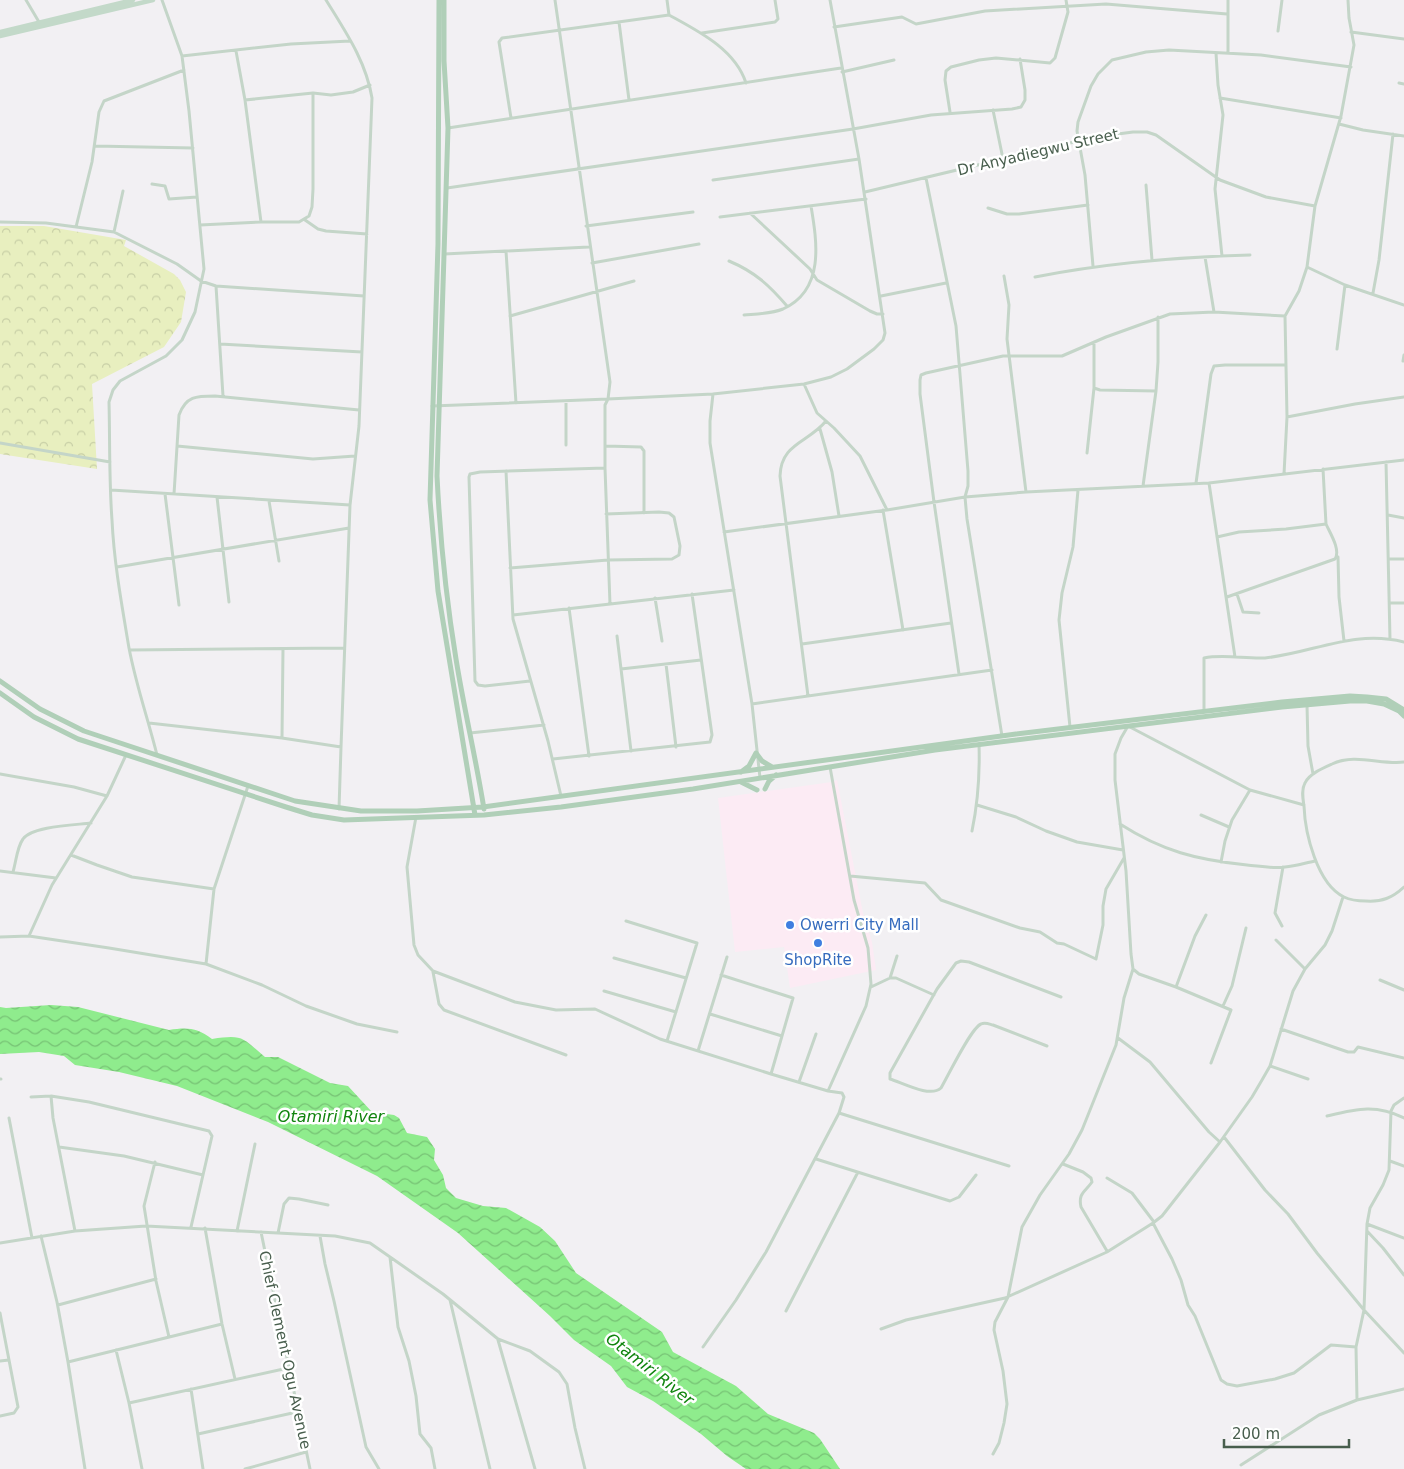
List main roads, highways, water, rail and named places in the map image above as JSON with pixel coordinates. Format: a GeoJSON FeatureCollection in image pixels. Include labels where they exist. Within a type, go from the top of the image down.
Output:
{"type":"FeatureCollection","features":[{"type":"Feature","properties":{"kind":"main road"},"geometry":{"type":"LineString","coordinates":[[0,32],[133,0]]}},
{"type":"Feature","properties":{"kind":"main road"},"geometry":{"type":"LineString","coordinates":[[0,36],[153,0]]}},
{"type":"Feature","properties":{"kind":"main road"},"geometry":{"type":"LineString","coordinates":[[439,0],[439,204],[430,500],[438,590],[475,815]]}},
{"type":"Feature","properties":{"kind":"main road"},"geometry":{"type":"LineString","coordinates":[[444,0],[445,81],[448,128],[437,476],[450,621],[484,815]]}},
{"type":"Feature","properties":{"kind":"main road"},"geometry":{"type":"LineString","coordinates":[[439,204],[446,204]]}},
{"type":"Feature","properties":{"kind":"main road"},"geometry":{"type":"LineString","coordinates":[[0,681],[40,709],[84,731],[295,801],[361,811],[417,811],[562,797],[774,767],[979,744],[1070,727],[1204,714],[1350,696],[1386,700],[1404,710]]}},
{"type":"Feature","properties":{"kind":"main road"},"geometry":{"type":"LineString","coordinates":[[0,693],[34,718],[78,739],[312,815],[333,819],[484,815],[561,807],[830,767],[1002,736],[1128,726],[1204,714]]}},
{"type":"Feature","properties":{"kind":"main road"},"geometry":{"type":"LineString","coordinates":[[1282,705],[1367,701],[1384,704],[1404,716]]}},
{"type":"Feature","properties":{"kind":"main road"},"geometry":{"type":"LineString","coordinates":[[740,772],[749,766],[756,753],[767,765],[774,767]]}},
{"type":"Feature","properties":{"kind":"main road"},"geometry":{"type":"LineString","coordinates":[[765,789],[769,781],[776,775]]}},
{"type":"Feature","properties":{"kind":"main road"},"geometry":{"type":"LineString","coordinates":[[738,781],[748,784],[757,790]]}},
{"type":"Feature","properties":{"kind":"water","name":"Otamiri River"},"geometry":{"type":"Polygon","coordinates":[[[51,1005],[78,1007],[169,1030],[192,1029],[212,1039],[237,1037],[247,1042],[265,1057],[278,1057],[330,1083],[348,1086],[372,1112],[394,1115],[399,1118],[407,1133],[427,1137],[435,1149],[434,1160],[443,1175],[446,1188],[456,1198],[483,1206],[506,1208],[540,1227],[555,1241],[576,1273],[662,1332],[673,1352],[736,1386],[768,1414],[814,1433],[840,1469],[746,1469],[701,1434],[653,1401],[627,1387],[611,1366],[574,1340],[458,1233],[377,1176],[268,1122],[177,1086],[119,1072],[75,1065],[64,1056],[39,1052],[0,1054],[0,1007],[51,1005]]]}},
{"type":"Feature","properties":{"kind":"place","name":"Owerri City Mall"},"geometry":{"type":"Point","coordinates":[790,925]}},
{"type":"Feature","properties":{"kind":"place","name":"ShopRite"},"geometry":{"type":"Point","coordinates":[818,943]}}]}
